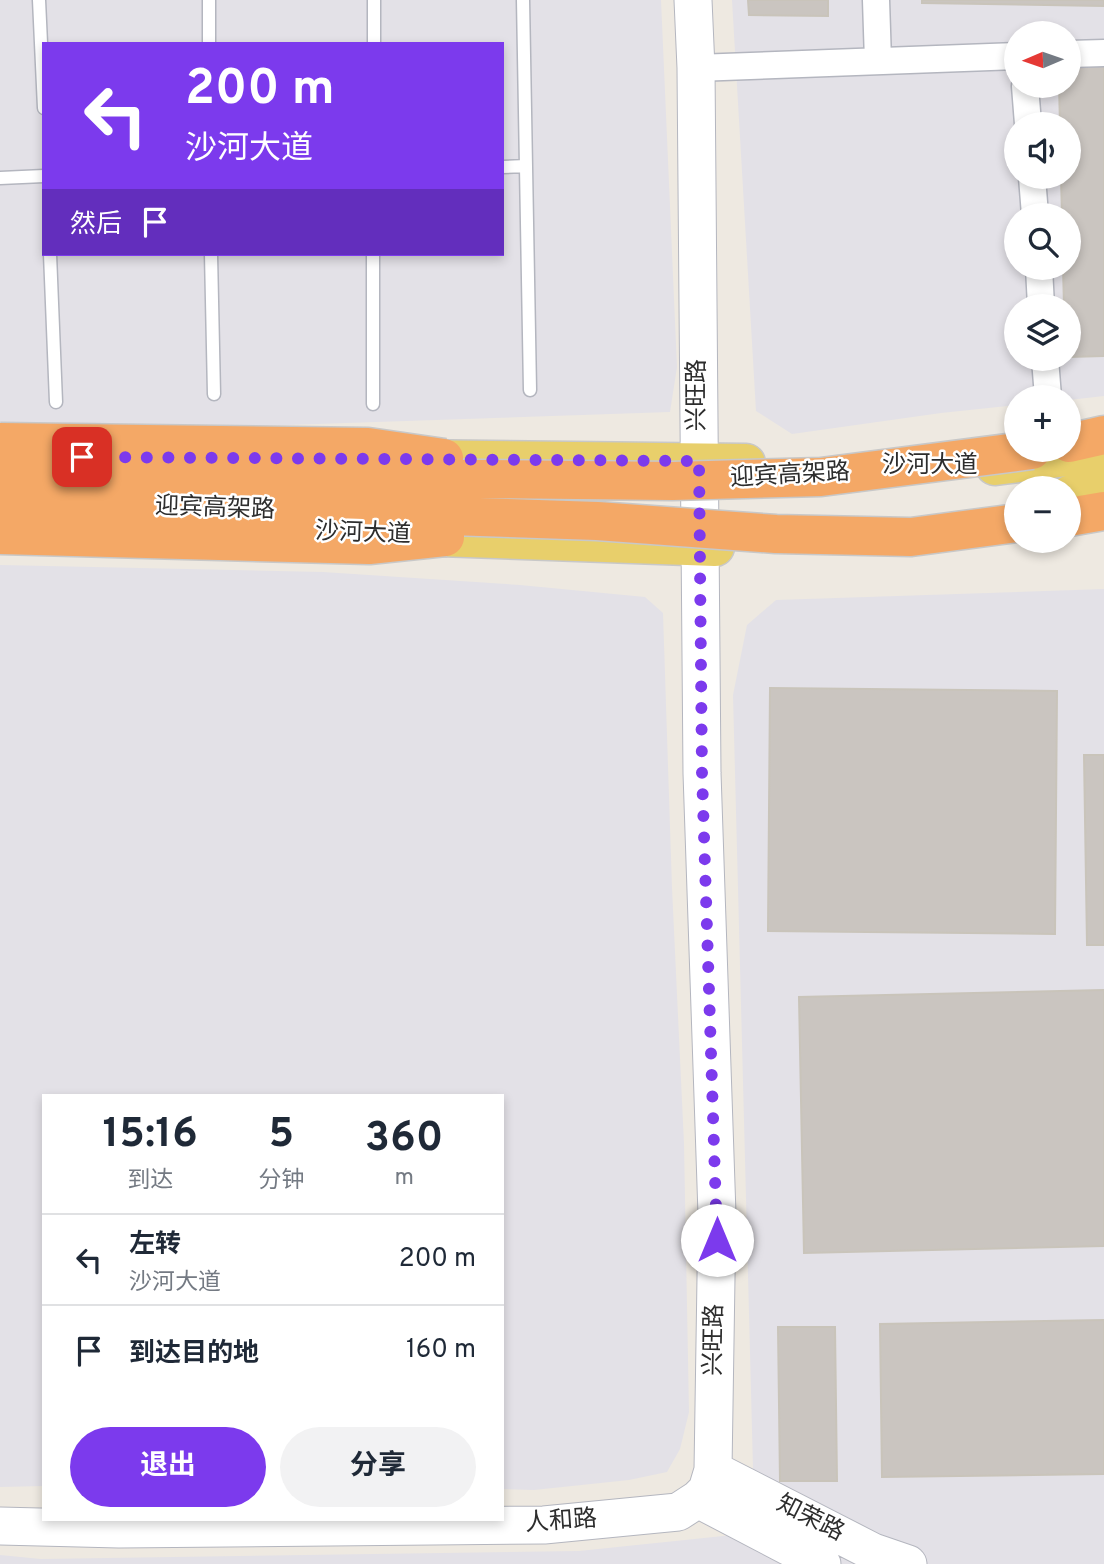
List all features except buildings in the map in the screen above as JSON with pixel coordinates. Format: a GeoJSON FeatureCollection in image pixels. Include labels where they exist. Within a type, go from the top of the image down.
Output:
{"type":"FeatureCollection","features":[{"type":"Feature","properties":{"kind":"highway"},"geometry":{"type":"LineString","coordinates":[[1081,440],[1104,435]]}},
{"type":"Feature","properties":{"kind":"highway"},"geometry":{"type":"LineString","coordinates":[[0,442],[368,447],[596,480]]}},
{"type":"Feature","properties":{"kind":"highway","name":"迎宾高架路"},"geometry":{"type":"LineString","coordinates":[[0,474],[672,481],[821,477],[1004,454]]}},
{"type":"Feature","properties":{"kind":"highway","name":"迎宾高架路"},"geometry":{"type":"LineString","coordinates":[[0,501],[597,521],[776,534],[911,537],[1004,525]]}},
{"type":"Feature","properties":{"kind":"highway"},"geometry":{"type":"LineString","coordinates":[[1081,515],[1104,511]]}},
{"type":"Feature","properties":{"kind":"highway"},"geometry":{"type":"LineString","coordinates":[[0,535],[369,545],[597,521]]}},
{"type":"Feature","properties":{"kind":"main road","name":"沙河大道"},"geometry":{"type":"LineString","coordinates":[[0,456],[699,461],[971,469],[1104,452]]}},
{"type":"Feature","properties":{"kind":"main road"},"geometry":{"type":"LineString","coordinates":[[1081,493],[1104,488]]}},
{"type":"Feature","properties":{"kind":"main road","name":"沙河大道"},"geometry":{"type":"LineString","coordinates":[[0,520],[701,547],[795,546],[841,543],[1004,509]]}},
{"type":"Feature","properties":{"kind":"street","name":"兴旺路"},"geometry":{"type":"LineString","coordinates":[[693,0],[702,773],[717,1214],[706,1484]]}},
{"type":"Feature","properties":{"kind":"street"},"geometry":{"type":"LineString","coordinates":[[876,0],[878,61]]}},
{"type":"Feature","properties":{"kind":"street"},"geometry":{"type":"LineString","coordinates":[[1082,54],[1104,53]]}},
{"type":"Feature","properties":{"kind":"street"},"geometry":{"type":"LineString","coordinates":[[695,68],[1004,56]]}},
{"type":"Feature","properties":{"kind":"street","name":"人和路"},"geometry":{"type":"LineString","coordinates":[[0,1526],[119,1529],[544,1525],[677,1512],[706,1484]]}},
{"type":"Feature","properties":{"kind":"street","name":"知荣路"},"geometry":{"type":"LineString","coordinates":[[706,1484],[821,1564]]}},
{"type":"Feature","properties":{"kind":"street","name":"知荣路"},"geometry":{"type":"LineString","coordinates":[[706,1484],[908,1564]]}},
{"type":"Feature","properties":{"kind":"lane"},"geometry":{"type":"LineString","coordinates":[[39,0],[42,65]]}},
{"type":"Feature","properties":{"kind":"lane"},"geometry":{"type":"LineString","coordinates":[[209,0],[209,42]]}},
{"type":"Feature","properties":{"kind":"lane"},"geometry":{"type":"LineString","coordinates":[[374,0],[374,42]]}},
{"type":"Feature","properties":{"kind":"lane"},"geometry":{"type":"LineString","coordinates":[[523,0],[530,390]]}},
{"type":"Feature","properties":{"kind":"lane"},"geometry":{"type":"LineString","coordinates":[[504,167],[526,166]]}},
{"type":"Feature","properties":{"kind":"lane"},"geometry":{"type":"LineString","coordinates":[[0,178],[42,176]]}},
{"type":"Feature","properties":{"kind":"lane"},"geometry":{"type":"LineString","coordinates":[[50,256],[56,402]]}},
{"type":"Feature","properties":{"kind":"lane"},"geometry":{"type":"LineString","coordinates":[[211,256],[215,394]]}},
{"type":"Feature","properties":{"kind":"lane"},"geometry":{"type":"LineString","coordinates":[[373,256],[373,404]]}},
{"type":"Feature","properties":{"kind":"shaded area"},"geometry":{"type":"Polygon","coordinates":[[[0,0],[661,0],[677,367],[670,412],[257,426],[0,423],[0,0]]]}},
{"type":"Feature","properties":{"kind":"shaded area"},"geometry":{"type":"Polygon","coordinates":[[[732,0],[1104,0],[1104,396],[1081,399],[1081,385],[1004,385],[1004,406],[792,434],[756,411],[732,0]]]}},
{"type":"Feature","properties":{"kind":"shaded area"},"geometry":{"type":"Polygon","coordinates":[[[0,565],[323,572],[520,585],[645,597],[663,613],[684,1144],[689,1412],[680,1449],[667,1472],[629,1480],[534,1490],[504,1489],[504,1094],[42,1094],[42,1486],[0,1487],[0,565]]]}},
{"type":"Feature","properties":{"kind":"shaded area"},"geometry":{"type":"Polygon","coordinates":[[[1104,589],[1104,1564],[0,1564],[0,1555],[41,1559],[579,1551],[733,1535],[754,1507],[733,695],[747,625],[776,600],[1104,589]]]}},
{"type":"Feature","properties":{"kind":"route"},"geometry":{"type":"LineString","coordinates":[[82,457],[699,461],[702,773],[717,1240]]}}]}
